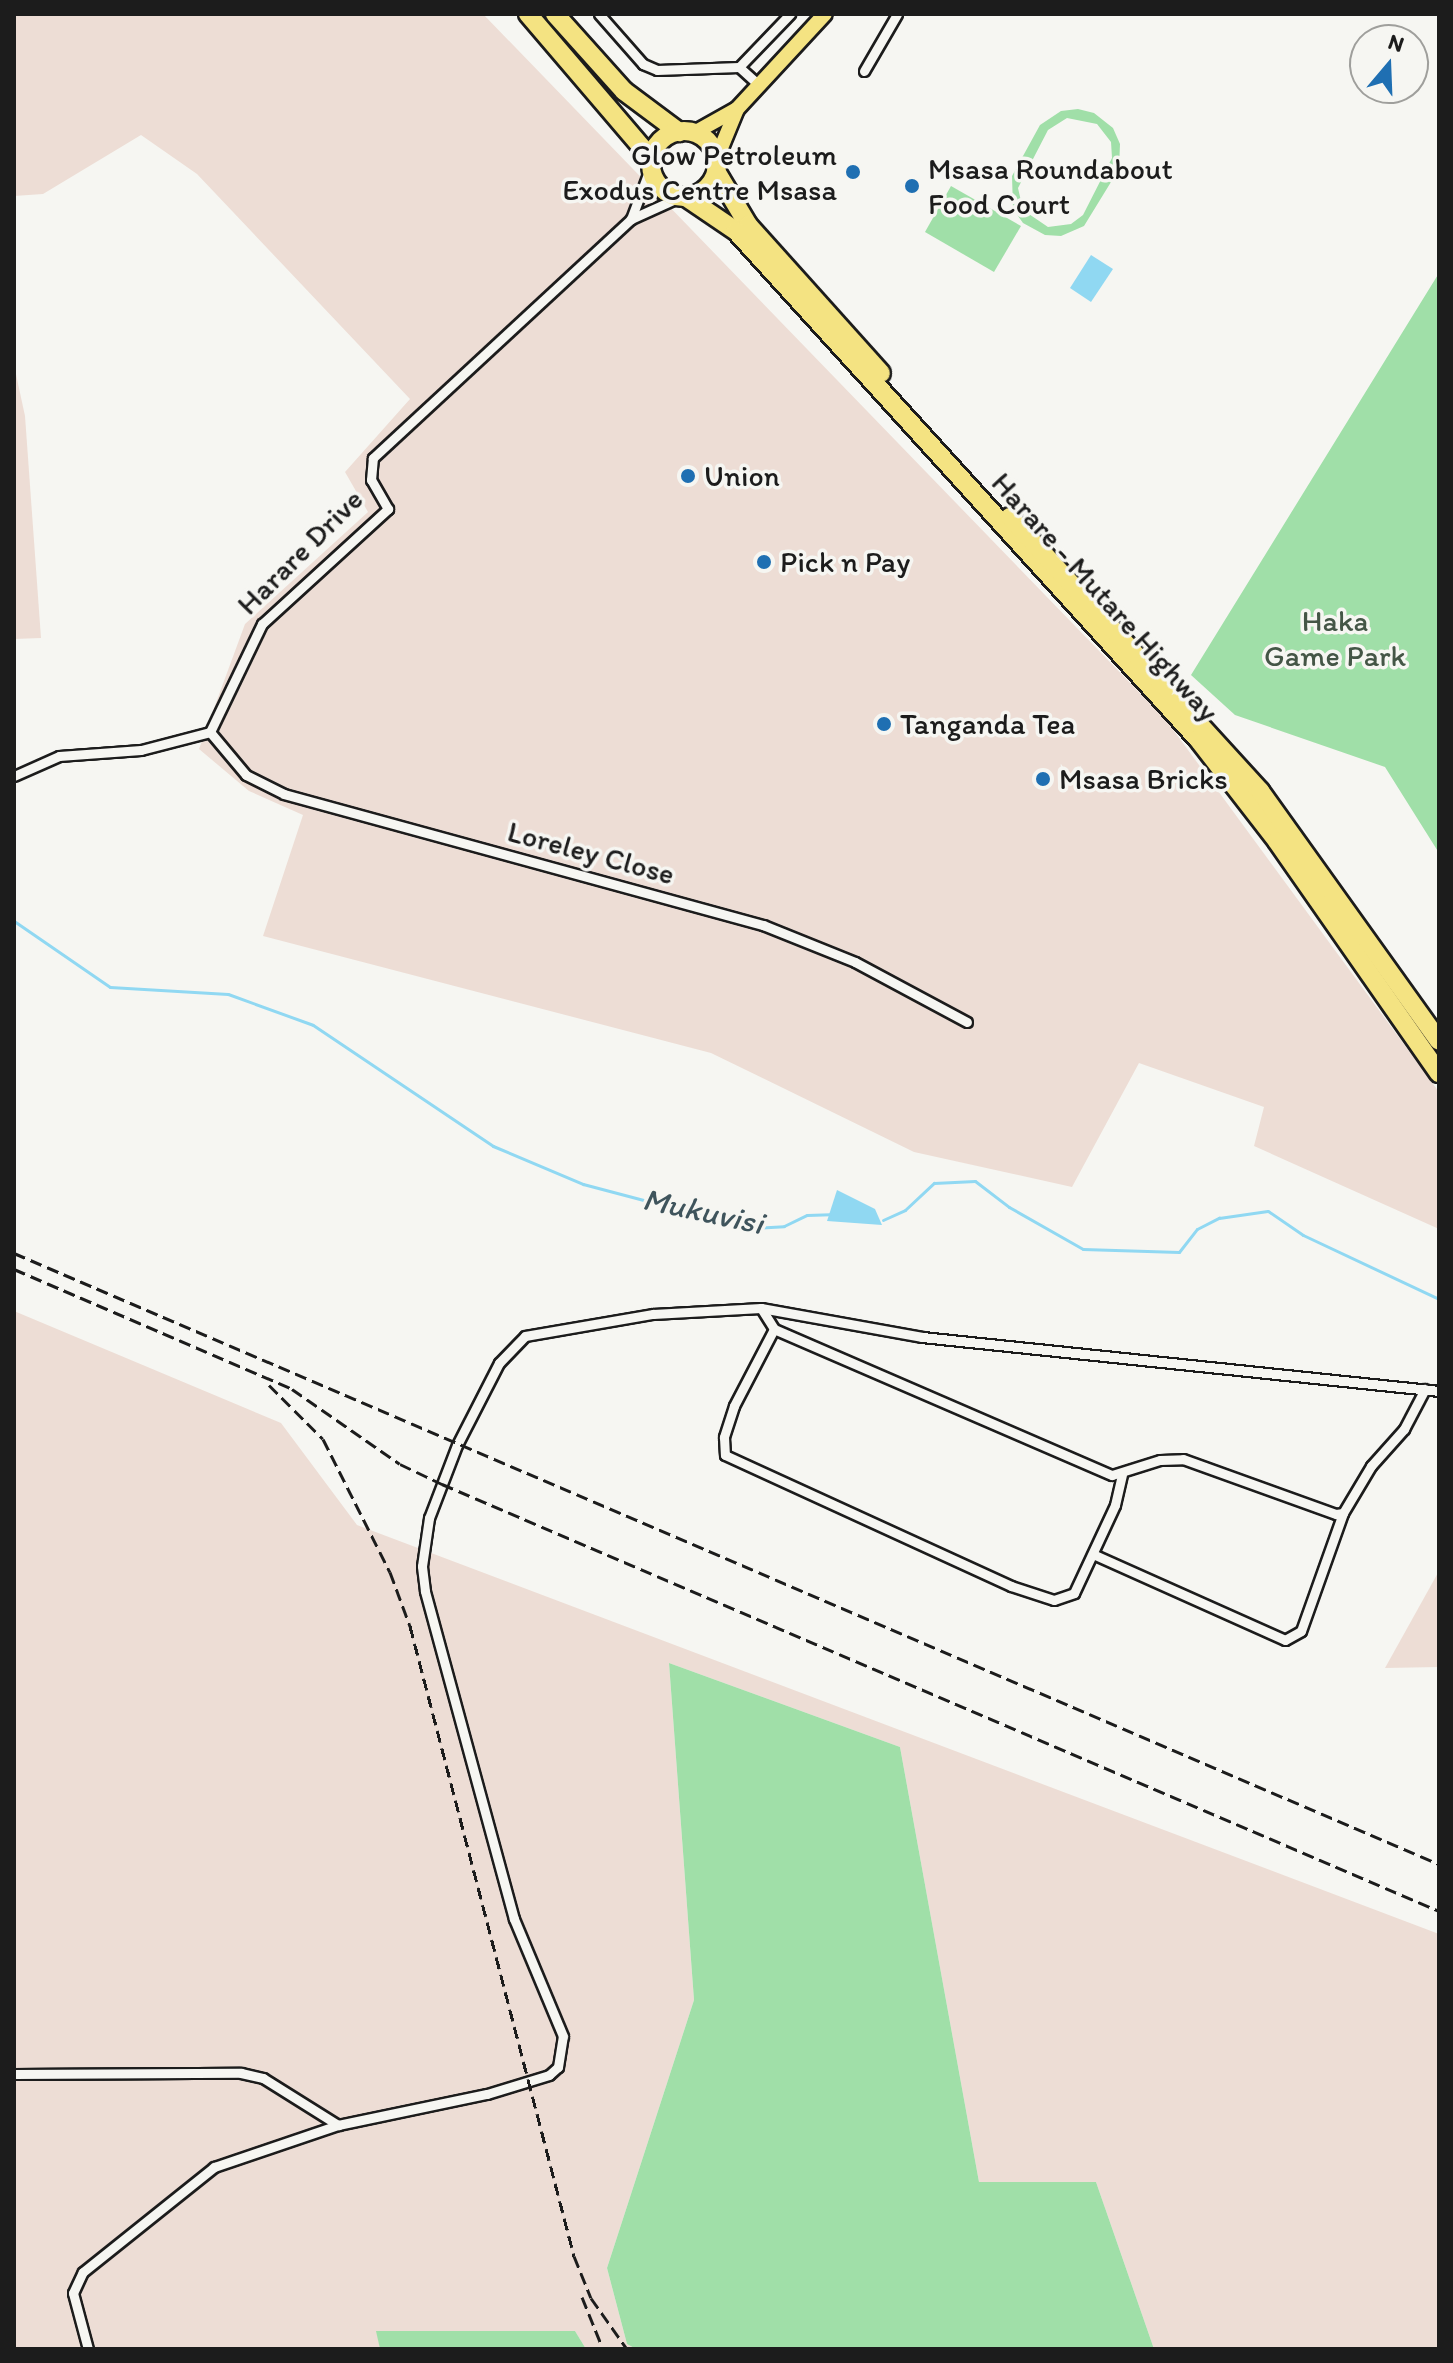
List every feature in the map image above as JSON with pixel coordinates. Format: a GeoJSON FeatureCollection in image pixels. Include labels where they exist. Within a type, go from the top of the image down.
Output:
{"type":"FeatureCollection","features":[{"type":"Feature","properties":{"kind":"highway"},"geometry":{"type":"LineString","coordinates":[[528,14],[651,162],[660,187],[683,197],[702,192],[716,166],[710,145],[624,91],[555,14]]}},
{"type":"Feature","properties":{"kind":"highway"},"geometry":{"type":"LineString","coordinates":[[651,162],[661,141],[687,132]]}},
{"type":"Feature","properties":{"kind":"highway","name":"Harare - Mutare Highway"},"geometry":{"type":"LineString","coordinates":[[716,166],[748,225],[1233,759],[1439,1041]]}},
{"type":"Feature","properties":{"kind":"highway","name":"Harare - Mutare Highway"},"geometry":{"type":"LineString","coordinates":[[683,197],[736,231],[1198,739],[1286,854],[1439,1073]]}},
{"type":"Feature","properties":{"kind":"main road"},"geometry":{"type":"LineString","coordinates":[[716,166],[737,109],[825,14]]}},
{"type":"Feature","properties":{"kind":"main road"},"geometry":{"type":"LineString","coordinates":[[687,132],[737,109]]}},
{"type":"Feature","properties":{"kind":"street"},"geometry":{"type":"LineString","coordinates":[[599,14],[648,67],[716,70],[739,67],[790,14]]}},
{"type":"Feature","properties":{"kind":"street"},"geometry":{"type":"LineString","coordinates":[[864,71],[897,14]]}},
{"type":"Feature","properties":{"kind":"street"},"geometry":{"type":"LineString","coordinates":[[739,67],[759,85]]}},
{"type":"Feature","properties":{"kind":"street","name":"Harare Drive"},"geometry":{"type":"LineString","coordinates":[[631,219],[651,162]]}},
{"type":"Feature","properties":{"kind":"street","name":"Harare Drive"},"geometry":{"type":"LineString","coordinates":[[210,732],[262,624],[388,509],[371,480],[373,458],[631,219],[683,197]]}},
{"type":"Feature","properties":{"kind":"street"},"geometry":{"type":"LineString","coordinates":[[14,776],[59,756],[141,750],[210,732]]}},
{"type":"Feature","properties":{"kind":"street","name":"Loreley Close"},"geometry":{"type":"LineString","coordinates":[[210,732],[246,775],[284,794],[763,925],[855,962],[967,1022]]}},
{"type":"Feature","properties":{"kind":"street"},"geometry":{"type":"LineString","coordinates":[[761,1308],[774,1329],[1122,1475],[1160,1460],[1183,1459],[1315,1509],[1343,1513]]}},
{"type":"Feature","properties":{"kind":"street"},"geometry":{"type":"LineString","coordinates":[[88,2349],[73,2293],[83,2272],[190,2181],[214,2167],[338,2125],[529,2083],[549,2075],[563,2056],[563,2036],[510,1907],[425,1591],[422,1566],[429,1518],[457,1445],[499,1363],[536,1332],[692,1309],[761,1308],[922,1337],[1439,1391]]}},
{"type":"Feature","properties":{"kind":"street"},"geometry":{"type":"LineString","coordinates":[[774,1329],[734,1406],[722,1448],[729,1460],[1044,1598],[1063,1600],[1074,1593],[1095,1555],[1122,1475]]}},
{"type":"Feature","properties":{"kind":"street"},"geometry":{"type":"LineString","coordinates":[[1095,1555],[1285,1640],[1301,1631],[1343,1513],[1371,1466],[1404,1429],[1425,1389]]}},
{"type":"Feature","properties":{"kind":"street"},"geometry":{"type":"LineString","coordinates":[[14,2074],[241,2073],[263,2078],[338,2125]]}},
{"type":"Feature","properties":{"kind":"shaded area"},"geometry":{"type":"Polygon","coordinates":[[[14,14],[483,14],[1166,720],[1439,1092],[1439,1229],[1254,1146],[1264,1107],[1139,1063],[1072,1187],[914,1152],[711,1053],[263,936],[303,815],[249,791],[199,749],[245,624],[368,512],[345,472],[410,399],[197,174],[141,135],[43,194],[14,196],[14,14]]]}},
{"type":"Feature","properties":{"kind":"shaded area"},"geometry":{"type":"Polygon","coordinates":[[[14,365],[25,416],[41,638],[14,639],[14,365]]]}},
{"type":"Feature","properties":{"kind":"shaded area"},"geometry":{"type":"Polygon","coordinates":[[[14,1311],[281,1423],[357,1525],[1439,1934],[1439,2349],[1154,2349],[1096,2182],[979,2182],[900,1747],[669,1663],[694,2000],[607,2268],[627,2344],[636,2349],[586,2349],[575,2331],[377,2331],[380,2349],[14,2349],[14,1311]]]}},
{"type":"Feature","properties":{"kind":"shaded area"},"geometry":{"type":"Polygon","coordinates":[[[1439,1571],[1439,1667],[1385,1668],[1439,1571]]]}},
{"type":"Feature","properties":{"kind":"green space"},"geometry":{"type":"Polygon","coordinates":[[[1078,109],[1094,113],[1113,128],[1120,144],[1119,169],[1084,226],[1061,236],[1045,235],[1023,223],[1013,209],[1012,176],[1040,125],[1061,111],[1078,109]],[[1067,118],[1048,130],[1018,188],[1023,210],[1048,227],[1071,224],[1083,215],[1112,158],[1111,142],[1097,124],[1067,118]]]}},
{"type":"Feature","properties":{"kind":"green space"},"geometry":{"type":"Polygon","coordinates":[[[951,186],[1021,226],[994,272],[925,232],[951,186]]]}},
{"type":"Feature","properties":{"kind":"green space","name":"Haka Game Park"},"geometry":{"type":"Polygon","coordinates":[[[1439,273],[1439,853],[1385,767],[1235,715],[1191,675],[1439,273]]]}},
{"type":"Feature","properties":{"kind":"green space"},"geometry":{"type":"Polygon","coordinates":[[[669,1663],[900,1747],[979,2182],[1096,2182],[1154,2349],[636,2349],[627,2344],[607,2268],[694,2000],[669,1663]]]}},
{"type":"Feature","properties":{"kind":"green space"},"geometry":{"type":"Polygon","coordinates":[[[376,2331],[575,2331],[586,2349],[380,2349],[376,2331]]]}},
{"type":"Feature","properties":{"kind":"water"},"geometry":{"type":"Polygon","coordinates":[[[1091,255],[1113,269],[1091,302],[1070,288],[1091,255]]]}},
{"type":"Feature","properties":{"kind":"water"},"geometry":{"type":"Polygon","coordinates":[[[837,1190],[875,1209],[882,1225],[827,1221],[837,1190]]]}},
{"type":"Feature","properties":{"kind":"waterway","name":"Mukuvisi"},"geometry":{"type":"LineString","coordinates":[[14,921],[110,987],[228,994],[313,1025],[493,1146],[583,1184],[750,1228],[784,1226],[807,1215],[830,1214]]}},
{"type":"Feature","properties":{"kind":"waterway","name":"Mukuvisi"},"geometry":{"type":"LineString","coordinates":[[883,1220],[905,1210],[934,1183],[975,1181],[1009,1207],[1083,1249],[1179,1252],[1197,1229],[1219,1218],[1268,1211],[1303,1235],[1439,1299]]}},
{"type":"Feature","properties":{"kind":"railway"},"geometry":{"type":"LineString","coordinates":[[14,1253],[1439,1864]]}},
{"type":"Feature","properties":{"kind":"railway"},"geometry":{"type":"LineString","coordinates":[[14,1269],[292,1389],[400,1464],[442,1484],[1439,1911]]}},
{"type":"Feature","properties":{"kind":"railway"},"geometry":{"type":"LineString","coordinates":[[269,1385],[323,1439],[390,1572],[410,1626],[574,2256],[591,2298],[627,2349]]}},
{"type":"Feature","properties":{"kind":"railway"},"geometry":{"type":"LineString","coordinates":[[582,2297],[603,2349]]}},
{"type":"Feature","properties":{"kind":"place","name":"Glow Petroleum Exodus Centre Msasa"},"geometry":{"type":"Point","coordinates":[853,172]}},
{"type":"Feature","properties":{"kind":"place","name":"Msasa Roundabout Food Court"},"geometry":{"type":"Point","coordinates":[912,186]}},
{"type":"Feature","properties":{"kind":"place","name":"Union"},"geometry":{"type":"Point","coordinates":[688,476]}},
{"type":"Feature","properties":{"kind":"place","name":"Pick n Pay"},"geometry":{"type":"Point","coordinates":[764,562]}},
{"type":"Feature","properties":{"kind":"place","name":"Tanganda Tea"},"geometry":{"type":"Point","coordinates":[884,724]}},
{"type":"Feature","properties":{"kind":"place","name":"Msasa Bricks"},"geometry":{"type":"Point","coordinates":[1043,779]}}]}
